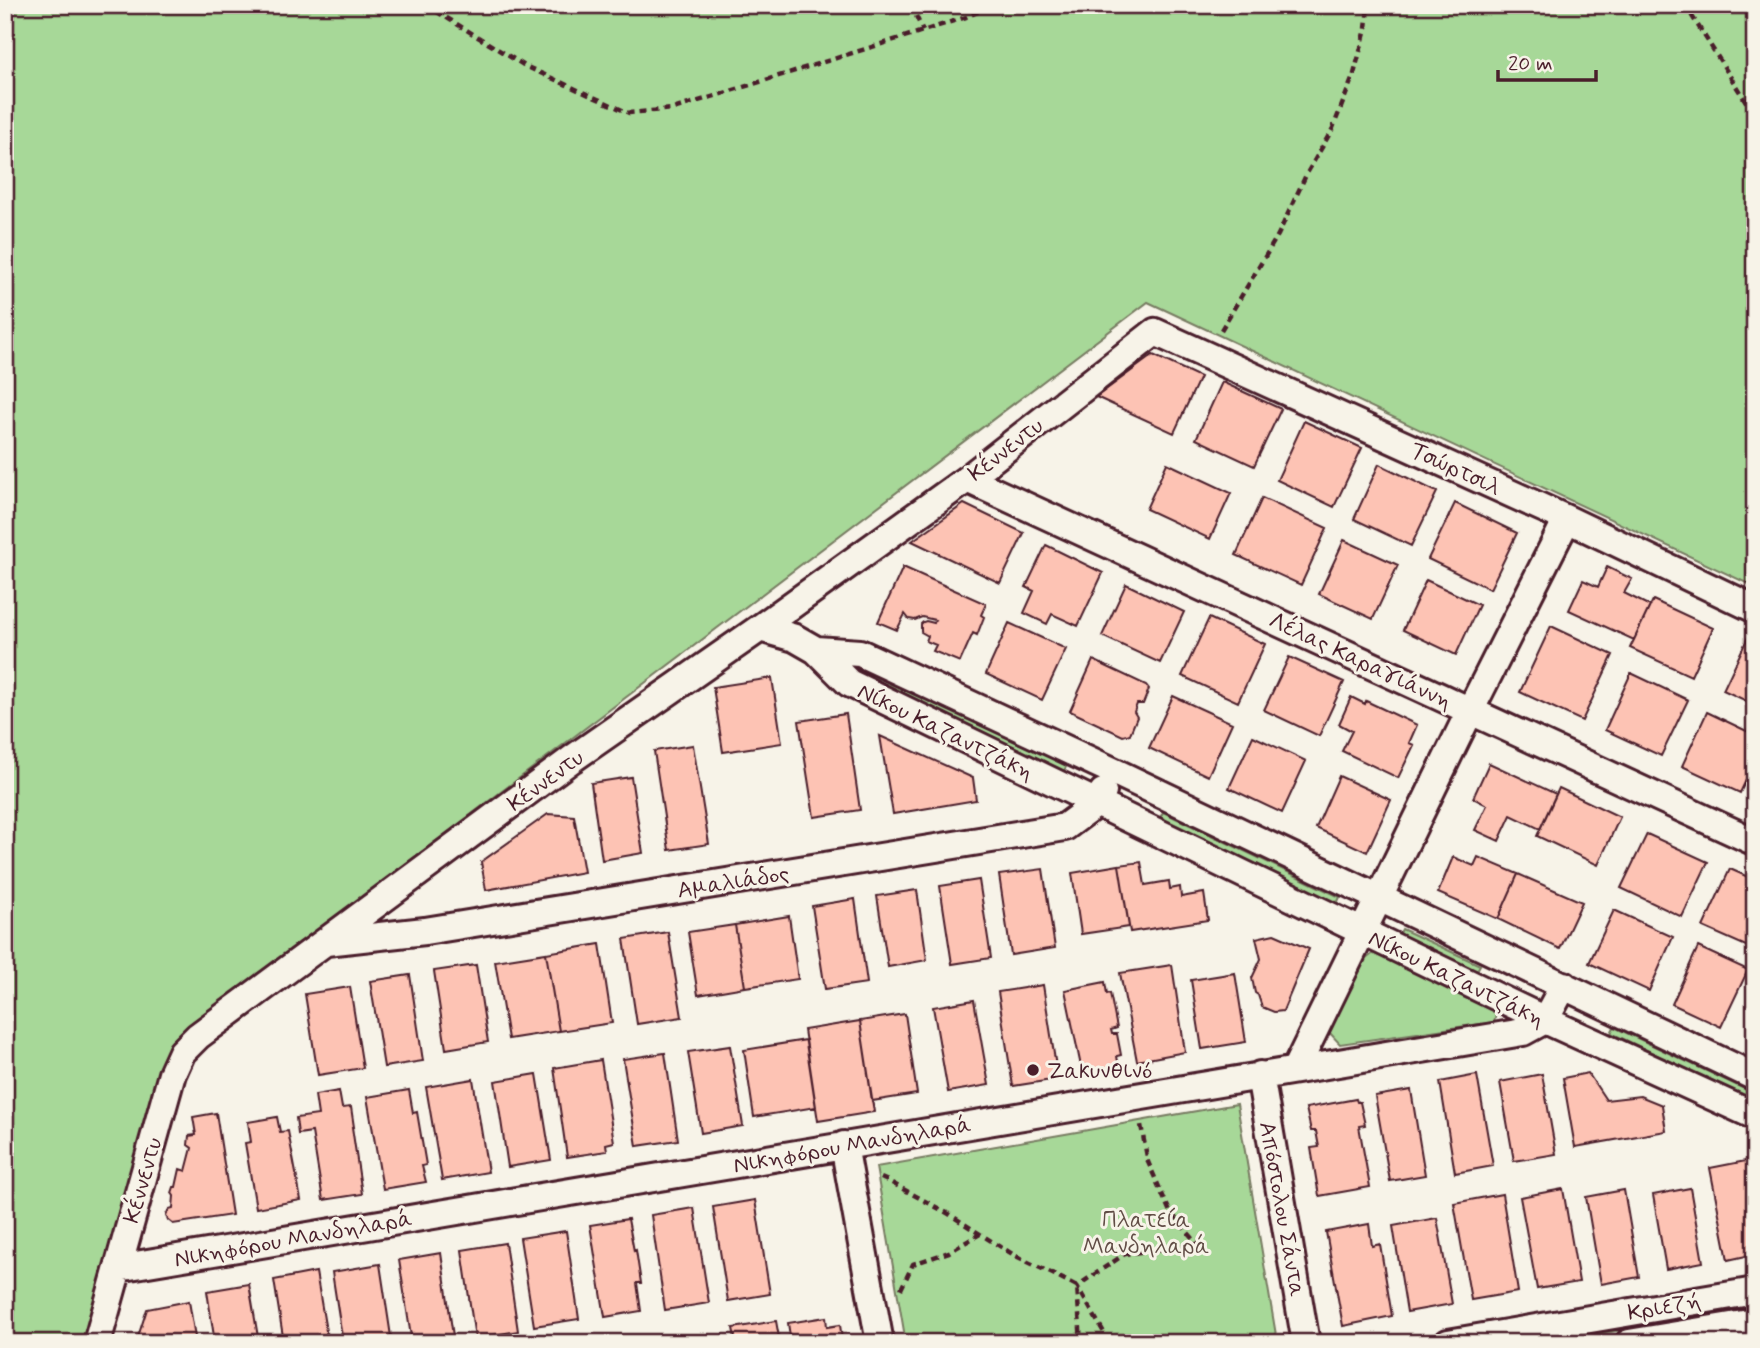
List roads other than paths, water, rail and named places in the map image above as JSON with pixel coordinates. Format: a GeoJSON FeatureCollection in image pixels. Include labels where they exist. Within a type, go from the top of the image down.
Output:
{"type":"FeatureCollection","features":[{"type":"Feature","properties":{"kind":"street","name":"Τσώρτσιλ"},"geometry":{"type":"LineString","coordinates":[[1155,332],[1567,519],[1755,609]]}},
{"type":"Feature","properties":{"kind":"street","name":"Κέννεντυ"},"geometry":{"type":"LineString","coordinates":[[97,1343],[172,1074],[182,1052],[198,1036],[572,759],[967,479],[1155,332]]}},
{"type":"Feature","properties":{"kind":"street","name":"Λέλας Καραγιάννη"},"geometry":{"type":"LineString","coordinates":[[967,479],[1755,842]]}},
{"type":"Feature","properties":{"kind":"street"},"geometry":{"type":"LineString","coordinates":[[1295,1070],[1567,519]]}},
{"type":"Feature","properties":{"kind":"street"},"geometry":{"type":"LineString","coordinates":[[760,628],[795,638],[816,650]]}},
{"type":"Feature","properties":{"kind":"street","name":"Νίκου Καζαντζάκη"},"geometry":{"type":"LineString","coordinates":[[816,650],[860,653],[1755,1077]]}},
{"type":"Feature","properties":{"kind":"street","name":"Νίκου Καζαντζάκη"},"geometry":{"type":"LineString","coordinates":[[816,650],[849,683],[1362,933],[1755,1116]]}},
{"type":"Feature","properties":{"kind":"street","name":"Αμαλιάδος"},"geometry":{"type":"LineString","coordinates":[[326,942],[439,929],[1065,827],[1096,804],[1115,772]]}},
{"type":"Feature","properties":{"kind":"street"},"geometry":{"type":"LineString","coordinates":[[1545,1020],[1564,985]]}},
{"type":"Feature","properties":{"kind":"street","name":"Νικηφόρου Μανδηλαρά"},"geometry":{"type":"LineString","coordinates":[[118,1268],[1523,1032],[1545,1020]]}},
{"type":"Feature","properties":{"kind":"street","name":"Απόστολου Σάντα"},"geometry":{"type":"LineString","coordinates":[[1261,1075],[1306,1343]]}},
{"type":"Feature","properties":{"kind":"street"},"geometry":{"type":"LineString","coordinates":[[844,1145],[880,1343]]}},
{"type":"Feature","properties":{"kind":"street","name":"Κριεζή"},"geometry":{"type":"LineString","coordinates":[[1448,1343],[1755,1291]]}},
{"type":"Feature","properties":{"kind":"street","name":"Κριεζή"},"geometry":{"type":"LineString","coordinates":[[1629,1343],[1755,1322]]}},
{"type":"Feature","properties":{"kind":"place","name":"Ζακυνθινό"},"geometry":{"type":"Point","coordinates":[1033,1070]}},
{"type":"Feature","properties":{"kind":"park label","name":"Πλατεία Μανδηλαρά"},"geometry":{"type":"Point","coordinates":[1146,1232]}}]}
